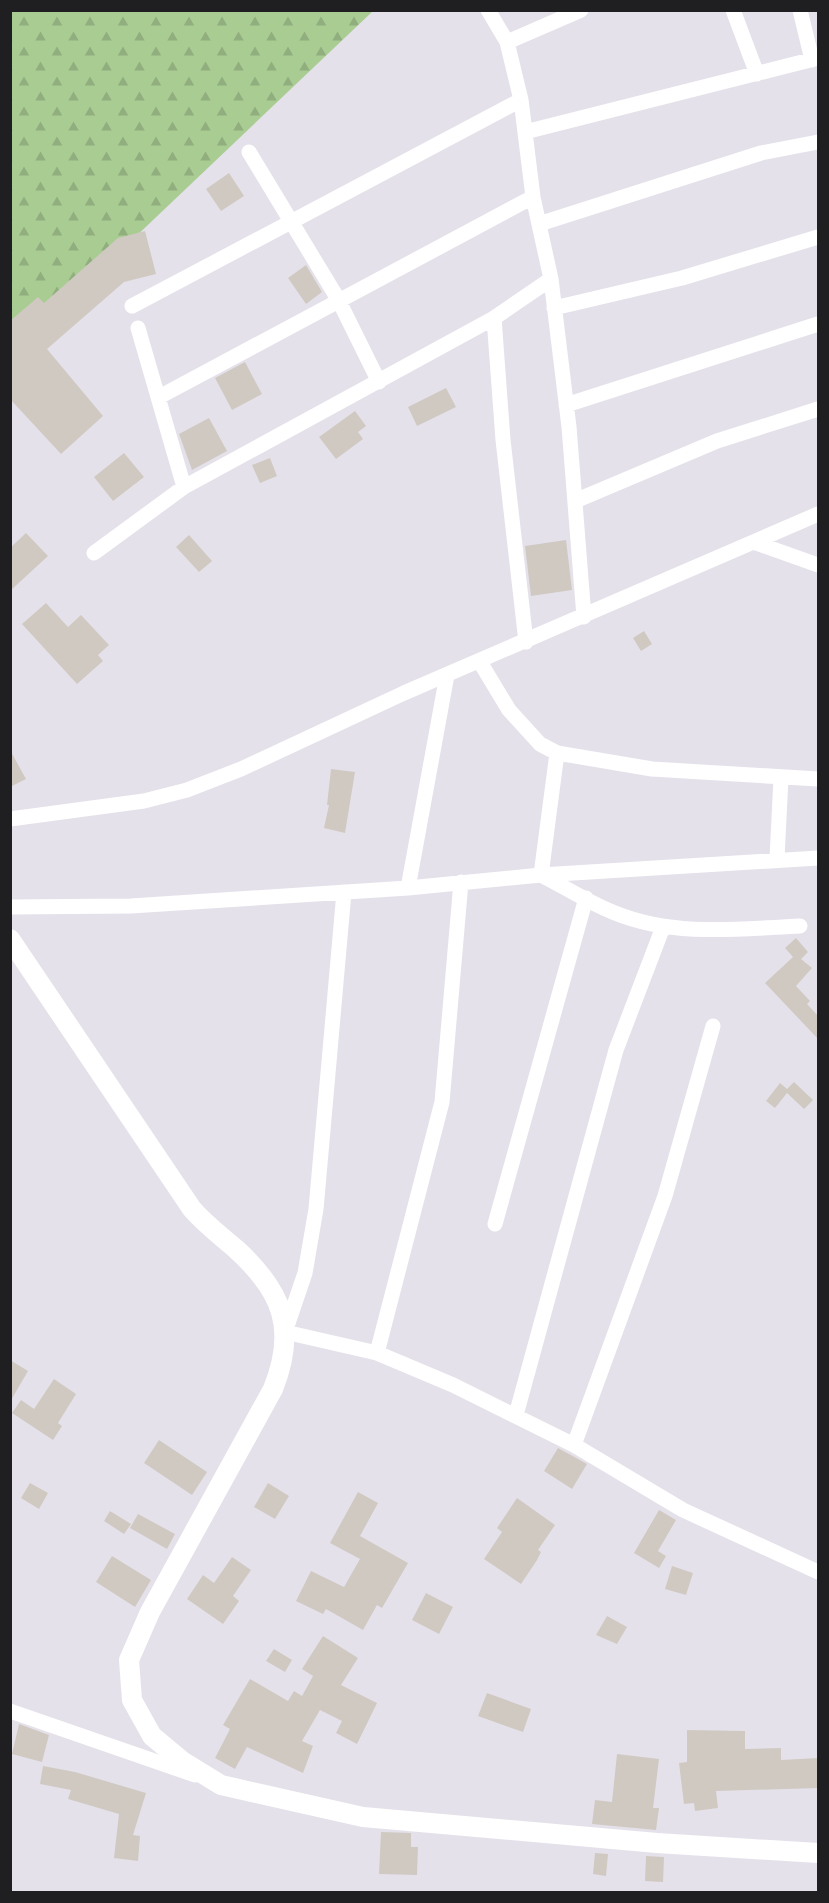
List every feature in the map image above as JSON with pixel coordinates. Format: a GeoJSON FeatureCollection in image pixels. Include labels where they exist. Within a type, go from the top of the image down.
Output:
{"type":"FeatureCollection","features":[{"type":"Feature","properties":{"kind":"main road"},"geometry":{"type":"LineString","coordinates":[[10,939],[192,1209],[264,1279],[279,1302],[285,1332],[285,1360],[273,1389],[150,1612],[129,1660],[132,1700],[152,1736],[182,1761],[221,1785],[363,1817],[657,1843],[819,1853]]}},
{"type":"Feature","properties":{"kind":"street"},"geometry":{"type":"LineString","coordinates":[[488,10],[507,42],[521,100],[532,197],[551,279],[566,405],[584,617]]}},
{"type":"Feature","properties":{"kind":"street"},"geometry":{"type":"LineString","coordinates":[[507,42],[581,10]]}},
{"type":"Feature","properties":{"kind":"street"},"geometry":{"type":"LineString","coordinates":[[733,10],[757,74]]}},
{"type":"Feature","properties":{"kind":"street"},"geometry":{"type":"LineString","coordinates":[[525,132],[815,59],[804,12]]}},
{"type":"Feature","properties":{"kind":"street"},"geometry":{"type":"LineString","coordinates":[[132,306],[521,100]]}},
{"type":"Feature","properties":{"kind":"street"},"geometry":{"type":"LineString","coordinates":[[539,224],[761,153],[819,142]]}},
{"type":"Feature","properties":{"kind":"street"},"geometry":{"type":"LineString","coordinates":[[249,152],[338,299],[379,382]]}},
{"type":"Feature","properties":{"kind":"street"},"geometry":{"type":"LineString","coordinates":[[159,397],[532,197]]}},
{"type":"Feature","properties":{"kind":"street"},"geometry":{"type":"LineString","coordinates":[[555,308],[682,278],[819,237]]}},
{"type":"Feature","properties":{"kind":"street"},"geometry":{"type":"LineString","coordinates":[[94,553],[184,488],[494,318],[551,279]]}},
{"type":"Feature","properties":{"kind":"street"},"geometry":{"type":"LineString","coordinates":[[494,318],[503,440],[526,642]]}},
{"type":"Feature","properties":{"kind":"street"},"geometry":{"type":"LineString","coordinates":[[566,405],[819,324]]}},
{"type":"Feature","properties":{"kind":"street"},"geometry":{"type":"LineString","coordinates":[[138,328],[184,488]]}},
{"type":"Feature","properties":{"kind":"street"},"geometry":{"type":"LineString","coordinates":[[575,501],[726,438],[819,409]]}},
{"type":"Feature","properties":{"kind":"street"},"geometry":{"type":"LineString","coordinates":[[10,819],[144,801],[187,790],[241,769],[447,675],[819,514]]}},
{"type":"Feature","properties":{"kind":"street"},"geometry":{"type":"LineString","coordinates":[[756,543],[819,565]]}},
{"type":"Feature","properties":{"kind":"street"},"geometry":{"type":"LineString","coordinates":[[480,662],[509,710],[540,744],[557,753],[652,768],[819,779]]}},
{"type":"Feature","properties":{"kind":"street"},"geometry":{"type":"LineString","coordinates":[[408,888],[447,675]]}},
{"type":"Feature","properties":{"kind":"street"},"geometry":{"type":"LineString","coordinates":[[541,874],[557,753]]}},
{"type":"Feature","properties":{"kind":"street"},"geometry":{"type":"LineString","coordinates":[[777,858],[781,778]]}},
{"type":"Feature","properties":{"kind":"street"},"geometry":{"type":"LineString","coordinates":[[10,907],[131,906],[408,888],[541,874],[646,870],[777,858],[819,858]]}},
{"type":"Feature","properties":{"kind":"street"},"geometry":{"type":"LineString","coordinates":[[541,874],[615,913],[663,927],[722,930],[800,926]]}},
{"type":"Feature","properties":{"kind":"street"},"geometry":{"type":"LineString","coordinates":[[377,1353],[442,1102],[461,882]]}},
{"type":"Feature","properties":{"kind":"street"},"geometry":{"type":"LineString","coordinates":[[344,892],[316,1209],[305,1273],[285,1332],[377,1353],[516,1415],[574,1445],[683,1510],[819,1572]]}},
{"type":"Feature","properties":{"kind":"street"},"geometry":{"type":"LineString","coordinates":[[495,1224],[586,898]]}},
{"type":"Feature","properties":{"kind":"street"},"geometry":{"type":"LineString","coordinates":[[516,1415],[616,1050],[663,927]]}},
{"type":"Feature","properties":{"kind":"street"},"geometry":{"type":"LineString","coordinates":[[574,1445],[666,1196],[713,1026]]}},
{"type":"Feature","properties":{"kind":"street"},"geometry":{"type":"LineString","coordinates":[[10,1711],[221,1785]]}},
{"type":"Feature","properties":{"kind":"green space"},"geometry":{"type":"Polygon","coordinates":[[[11,11],[373,11],[11,355],[11,11]]]}},
{"type":"Feature","properties":{"kind":"building"},"geometry":{"type":"Polygon","coordinates":[[[229,173],[244,196],[221,211],[206,189],[229,173]]]}},
{"type":"Feature","properties":{"kind":"building"},"geometry":{"type":"Polygon","coordinates":[[[145,231],[156,274],[124,282],[47,349],[103,416],[61,454],[10,399],[10,321],[38,297],[44,303],[118,238],[145,231]]]}},
{"type":"Feature","properties":{"kind":"building"},"geometry":{"type":"Polygon","coordinates":[[[306,265],[322,292],[306,304],[288,278],[306,265]]]}},
{"type":"Feature","properties":{"kind":"building"},"geometry":{"type":"Polygon","coordinates":[[[245,362],[262,394],[232,410],[215,378],[245,362]]]}},
{"type":"Feature","properties":{"kind":"building"},"geometry":{"type":"Polygon","coordinates":[[[446,388],[456,407],[417,426],[408,407],[446,388]]]}},
{"type":"Feature","properties":{"kind":"building"},"geometry":{"type":"Polygon","coordinates":[[[355,411],[366,426],[358,432],[363,439],[336,459],[319,437],[355,411]]]}},
{"type":"Feature","properties":{"kind":"building"},"geometry":{"type":"Polygon","coordinates":[[[209,418],[227,451],[192,470],[179,434],[209,418]]]}},
{"type":"Feature","properties":{"kind":"building"},"geometry":{"type":"Polygon","coordinates":[[[124,453],[144,477],[113,501],[94,477],[124,453]]]}},
{"type":"Feature","properties":{"kind":"building"},"geometry":{"type":"Polygon","coordinates":[[[270,458],[277,476],[260,483],[252,465],[270,458]]]}},
{"type":"Feature","properties":{"kind":"building"},"geometry":{"type":"Polygon","coordinates":[[[26,533],[48,556],[10,591],[10,548],[26,533]]]}},
{"type":"Feature","properties":{"kind":"building"},"geometry":{"type":"Polygon","coordinates":[[[189,535],[212,561],[199,572],[176,547],[189,535]]]}},
{"type":"Feature","properties":{"kind":"building"},"geometry":{"type":"Polygon","coordinates":[[[566,540],[572,590],[531,596],[525,546],[566,540]]]}},
{"type":"Feature","properties":{"kind":"building"},"geometry":{"type":"Polygon","coordinates":[[[46,603],[68,627],[81,615],[109,645],[98,655],[103,661],[77,684],[22,624],[46,603]]]}},
{"type":"Feature","properties":{"kind":"building"},"geometry":{"type":"Polygon","coordinates":[[[644,631],[652,644],[641,651],[633,638],[644,631]]]}},
{"type":"Feature","properties":{"kind":"building"},"geometry":{"type":"Polygon","coordinates":[[[10,750],[26,779],[10,787],[10,750]]]}},
{"type":"Feature","properties":{"kind":"building"},"geometry":{"type":"Polygon","coordinates":[[[331,769],[355,772],[345,833],[324,828],[329,805],[327,805],[331,769]]]}},
{"type":"Feature","properties":{"kind":"building"},"geometry":{"type":"Polygon","coordinates":[[[796,938],[808,952],[801,959],[812,968],[796,986],[810,1001],[807,1004],[819,1017],[819,1040],[765,983],[793,957],[785,948],[796,938]]]}},
{"type":"Feature","properties":{"kind":"building"},"geometry":{"type":"Polygon","coordinates":[[[794,1082],[813,1100],[804,1109],[787,1093],[775,1108],[766,1101],[780,1083],[787,1089],[794,1082]]]}},
{"type":"Feature","properties":{"kind":"building"},"geometry":{"type":"Polygon","coordinates":[[[10,1360],[28,1371],[10,1402],[10,1360]]]}},
{"type":"Feature","properties":{"kind":"building"},"geometry":{"type":"Polygon","coordinates":[[[54,1379],[76,1394],[58,1423],[62,1426],[53,1440],[12,1413],[21,1400],[34,1409],[54,1379]]]}},
{"type":"Feature","properties":{"kind":"building"},"geometry":{"type":"Polygon","coordinates":[[[159,1440],[207,1472],[192,1495],[144,1463],[159,1440]]]}},
{"type":"Feature","properties":{"kind":"building"},"geometry":{"type":"Polygon","coordinates":[[[558,1448],[587,1464],[572,1489],[544,1471],[558,1448]]]}},
{"type":"Feature","properties":{"kind":"building"},"geometry":{"type":"Polygon","coordinates":[[[30,1483],[48,1493],[39,1509],[21,1498],[30,1483]]]}},
{"type":"Feature","properties":{"kind":"building"},"geometry":{"type":"Polygon","coordinates":[[[268,1483],[289,1496],[275,1519],[254,1507],[268,1483]]]}},
{"type":"Feature","properties":{"kind":"building"},"geometry":{"type":"Polygon","coordinates":[[[358,1492],[378,1503],[360,1536],[408,1563],[382,1608],[377,1605],[363,1630],[326,1609],[323,1614],[296,1601],[311,1571],[344,1587],[360,1559],[330,1543],[358,1492]]]}},
{"type":"Feature","properties":{"kind":"building"},"geometry":{"type":"Polygon","coordinates":[[[517,1498],[555,1525],[538,1550],[541,1552],[537,1560],[521,1584],[484,1559],[502,1532],[497,1528],[517,1498]]]}},
{"type":"Feature","properties":{"kind":"building"},"geometry":{"type":"Polygon","coordinates":[[[659,1510],[676,1520],[658,1551],[666,1556],[659,1568],[634,1553],[659,1510]]]}},
{"type":"Feature","properties":{"kind":"building"},"geometry":{"type":"Polygon","coordinates":[[[110,1511],[131,1524],[124,1534],[104,1521],[110,1511]]]}},
{"type":"Feature","properties":{"kind":"building"},"geometry":{"type":"Polygon","coordinates":[[[138,1514],[175,1534],[167,1549],[130,1528],[138,1514]]]}},
{"type":"Feature","properties":{"kind":"building"},"geometry":{"type":"Polygon","coordinates":[[[112,1556],[151,1580],[135,1607],[96,1582],[112,1556]]]}},
{"type":"Feature","properties":{"kind":"building"},"geometry":{"type":"Polygon","coordinates":[[[232,1557],[251,1570],[233,1596],[239,1601],[223,1624],[187,1599],[203,1575],[214,1583],[232,1557]]]}},
{"type":"Feature","properties":{"kind":"building"},"geometry":{"type":"Polygon","coordinates":[[[672,1566],[693,1573],[686,1595],[665,1589],[672,1566]]]}},
{"type":"Feature","properties":{"kind":"building"},"geometry":{"type":"Polygon","coordinates":[[[426,1593],[453,1607],[439,1634],[412,1620],[426,1593]]]}},
{"type":"Feature","properties":{"kind":"building"},"geometry":{"type":"Polygon","coordinates":[[[607,1616],[627,1627],[617,1644],[596,1635],[607,1616]]]}},
{"type":"Feature","properties":{"kind":"building"},"geometry":{"type":"Polygon","coordinates":[[[323,1636],[358,1658],[341,1685],[377,1703],[357,1744],[336,1733],[342,1721],[320,1710],[302,1741],[313,1746],[303,1773],[247,1747],[235,1769],[215,1758],[230,1729],[223,1725],[250,1679],[288,1701],[294,1691],[302,1696],[313,1676],[302,1669],[323,1636]]]}},
{"type":"Feature","properties":{"kind":"building"},"geometry":{"type":"Polygon","coordinates":[[[274,1649],[292,1660],[285,1672],[266,1661],[274,1649]]]}},
{"type":"Feature","properties":{"kind":"building"},"geometry":{"type":"Polygon","coordinates":[[[487,1693],[531,1709],[523,1732],[478,1716],[487,1693]]]}},
{"type":"Feature","properties":{"kind":"building"},"geometry":{"type":"Polygon","coordinates":[[[19,1724],[49,1735],[42,1762],[12,1754],[19,1724]]]}},
{"type":"Feature","properties":{"kind":"building"},"geometry":{"type":"Polygon","coordinates":[[[687,1730],[745,1731],[745,1749],[781,1748],[781,1760],[819,1758],[819,1788],[716,1791],[718,1808],[695,1811],[694,1803],[684,1804],[679,1763],[687,1762],[687,1730]]]}},
{"type":"Feature","properties":{"kind":"building"},"geometry":{"type":"Polygon","coordinates":[[[617,1754],[659,1759],[653,1808],[659,1808],[656,1830],[592,1824],[595,1800],[612,1802],[617,1754]]]}},
{"type":"Feature","properties":{"kind":"building"},"geometry":{"type":"Polygon","coordinates":[[[43,1766],[75,1772],[146,1793],[133,1835],[140,1836],[138,1861],[114,1858],[119,1814],[68,1799],[71,1790],[40,1784],[43,1766]]]}},
{"type":"Feature","properties":{"kind":"building"},"geometry":{"type":"Polygon","coordinates":[[[381,1832],[411,1833],[411,1847],[418,1847],[417,1875],[379,1874],[381,1832]]]}},
{"type":"Feature","properties":{"kind":"building"},"geometry":{"type":"Polygon","coordinates":[[[595,1853],[608,1854],[606,1876],[593,1874],[595,1853]]]}},
{"type":"Feature","properties":{"kind":"building"},"geometry":{"type":"Polygon","coordinates":[[[646,1856],[664,1857],[663,1882],[645,1881],[646,1856]]]}}]}
